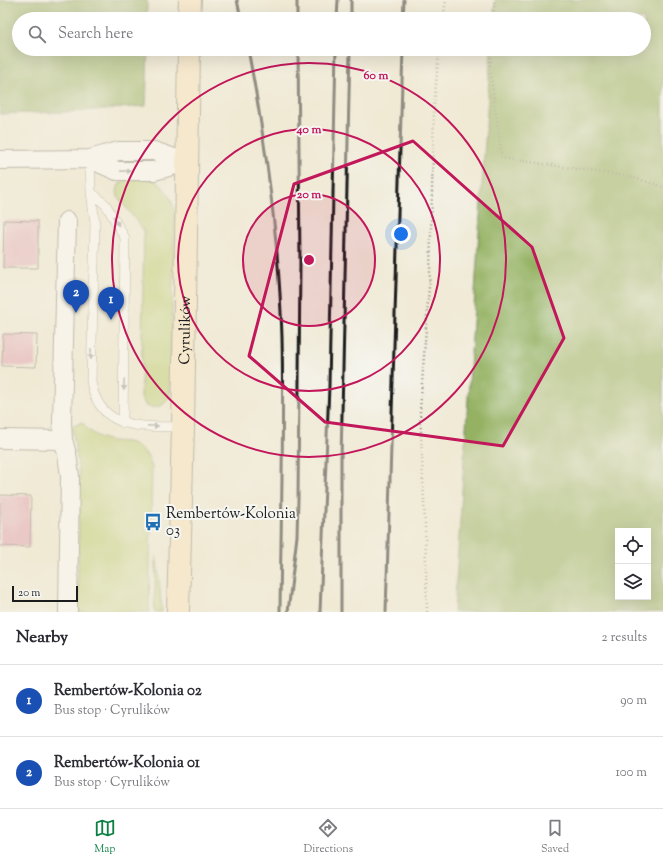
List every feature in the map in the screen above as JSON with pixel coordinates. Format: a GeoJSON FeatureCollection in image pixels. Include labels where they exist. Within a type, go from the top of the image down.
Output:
{"type":"FeatureCollection","features":[{"type":"Feature","properties":{"kind":"main road"},"geometry":{"type":"LineString","coordinates":[[190,0],[190,12]]}},
{"type":"Feature","properties":{"kind":"main road","name":"Cyrulików"},"geometry":{"type":"LineString","coordinates":[[178,612],[183,427],[189,56]]}},
{"type":"Feature","properties":{"kind":"street"},"geometry":{"type":"LineString","coordinates":[[0,160],[90,159],[118,152],[154,151],[186,162]]}},
{"type":"Feature","properties":{"kind":"street"},"geometry":{"type":"LineString","coordinates":[[67,221],[63,440],[67,454],[70,476],[68,612]]}},
{"type":"Feature","properties":{"kind":"street"},"geometry":{"type":"LineString","coordinates":[[0,439],[63,440]]}},
{"type":"Feature","properties":{"kind":"lane"},"geometry":{"type":"LineString","coordinates":[[90,159],[90,192],[95,223],[91,382],[97,401],[107,414],[123,423],[137,426],[183,427]]}},
{"type":"Feature","properties":{"kind":"lane"},"geometry":{"type":"LineString","coordinates":[[90,192],[106,205],[125,238],[123,423]]}},
{"type":"Feature","properties":{"kind":"path"},"geometry":{"type":"LineString","coordinates":[[444,12],[446,0]]}},
{"type":"Feature","properties":{"kind":"path"},"geometry":{"type":"LineString","coordinates":[[494,12],[495,0]]}},
{"type":"Feature","properties":{"kind":"path"},"geometry":{"type":"LineString","coordinates":[[427,612],[420,411],[430,273],[434,107],[438,56]]}},
{"type":"Feature","properties":{"kind":"path"},"geometry":{"type":"LineString","coordinates":[[491,56],[490,69],[502,158],[632,177],[663,187]]}},
{"type":"Feature","properties":{"kind":"highlighted area"},"geometry":{"type":"Polygon","coordinates":[[[413,141],[532,247],[564,338],[503,446],[325,422],[249,356],[294,184],[413,141]]]}},
{"type":"Feature","properties":{"kind":"green space"},"geometry":{"type":"Polygon","coordinates":[[[0,0],[147,0],[147,12],[12,12],[12,56],[148,56],[146,106],[67,112],[0,114],[0,0]]]}},
{"type":"Feature","properties":{"kind":"green space"},"geometry":{"type":"Polygon","coordinates":[[[495,0],[663,0],[663,612],[454,612],[491,56],[651,56],[651,12],[494,12],[495,0]]]}},
{"type":"Feature","properties":{"kind":"green space"},"geometry":{"type":"Polygon","coordinates":[[[151,179],[161,185],[167,192],[175,212],[170,392],[165,403],[158,407],[146,406],[141,397],[144,231],[118,197],[117,190],[119,185],[127,180],[151,179]]]}},
{"type":"Feature","properties":{"kind":"green space"},"geometry":{"type":"Polygon","coordinates":[[[82,422],[90,431],[101,438],[136,445],[144,451],[151,464],[149,612],[77,612],[79,472],[72,427],[82,422]]]}},
{"type":"Feature","properties":{"kind":"green space"},"geometry":{"type":"Polygon","coordinates":[[[156,556],[157,561],[162,612],[154,612],[156,556]]]}},
{"type":"Feature","properties":{"kind":"building"},"geometry":{"type":"Polygon","coordinates":[[[4,220],[38,221],[38,268],[3,268],[4,220]]]}},
{"type":"Feature","properties":{"kind":"building"},"geometry":{"type":"Polygon","coordinates":[[[3,334],[37,335],[36,367],[2,366],[3,334]]]}},
{"type":"Feature","properties":{"kind":"building"},"geometry":{"type":"Polygon","coordinates":[[[0,495],[31,496],[30,547],[0,546],[0,495]]]}},
{"type":"Feature","properties":{"kind":"railway"},"geometry":{"type":"LineString","coordinates":[[237,0],[240,12]]}},
{"type":"Feature","properties":{"kind":"railway"},"geometry":{"type":"LineString","coordinates":[[297,0],[297,12]]}},
{"type":"Feature","properties":{"kind":"railway"},"geometry":{"type":"LineString","coordinates":[[337,12],[338,0]]}},
{"type":"Feature","properties":{"kind":"railway"},"geometry":{"type":"LineString","coordinates":[[351,0],[351,12]]}},
{"type":"Feature","properties":{"kind":"railway"},"geometry":{"type":"LineString","coordinates":[[403,12],[404,0]]}},
{"type":"Feature","properties":{"kind":"railway"},"geometry":{"type":"LineString","coordinates":[[249,56],[271,192],[278,264],[282,337],[283,405],[280,612]]}},
{"type":"Feature","properties":{"kind":"railway"},"geometry":{"type":"LineString","coordinates":[[288,612],[297,536],[298,499],[300,261],[298,56]]}},
{"type":"Feature","properties":{"kind":"railway"},"geometry":{"type":"LineString","coordinates":[[320,612],[329,386],[336,56]]}},
{"type":"Feature","properties":{"kind":"railway"},"geometry":{"type":"LineString","coordinates":[[341,612],[341,460],[350,56]]}},
{"type":"Feature","properties":{"kind":"railway"},"geometry":{"type":"LineString","coordinates":[[386,612],[403,56]]}},
{"type":"Feature","properties":{"kind":"place","name":"Rembertów-Kolonia 01"},"geometry":{"type":"Point","coordinates":[76,313]}},
{"type":"Feature","properties":{"kind":"place","name":"Rembertów-Kolonia 02"},"geometry":{"type":"Point","coordinates":[111,320]}},
{"type":"Feature","properties":{"kind":"place","name":"Rembertów-Kolonia 03"},"geometry":{"type":"Point","coordinates":[153,522]}}]}
